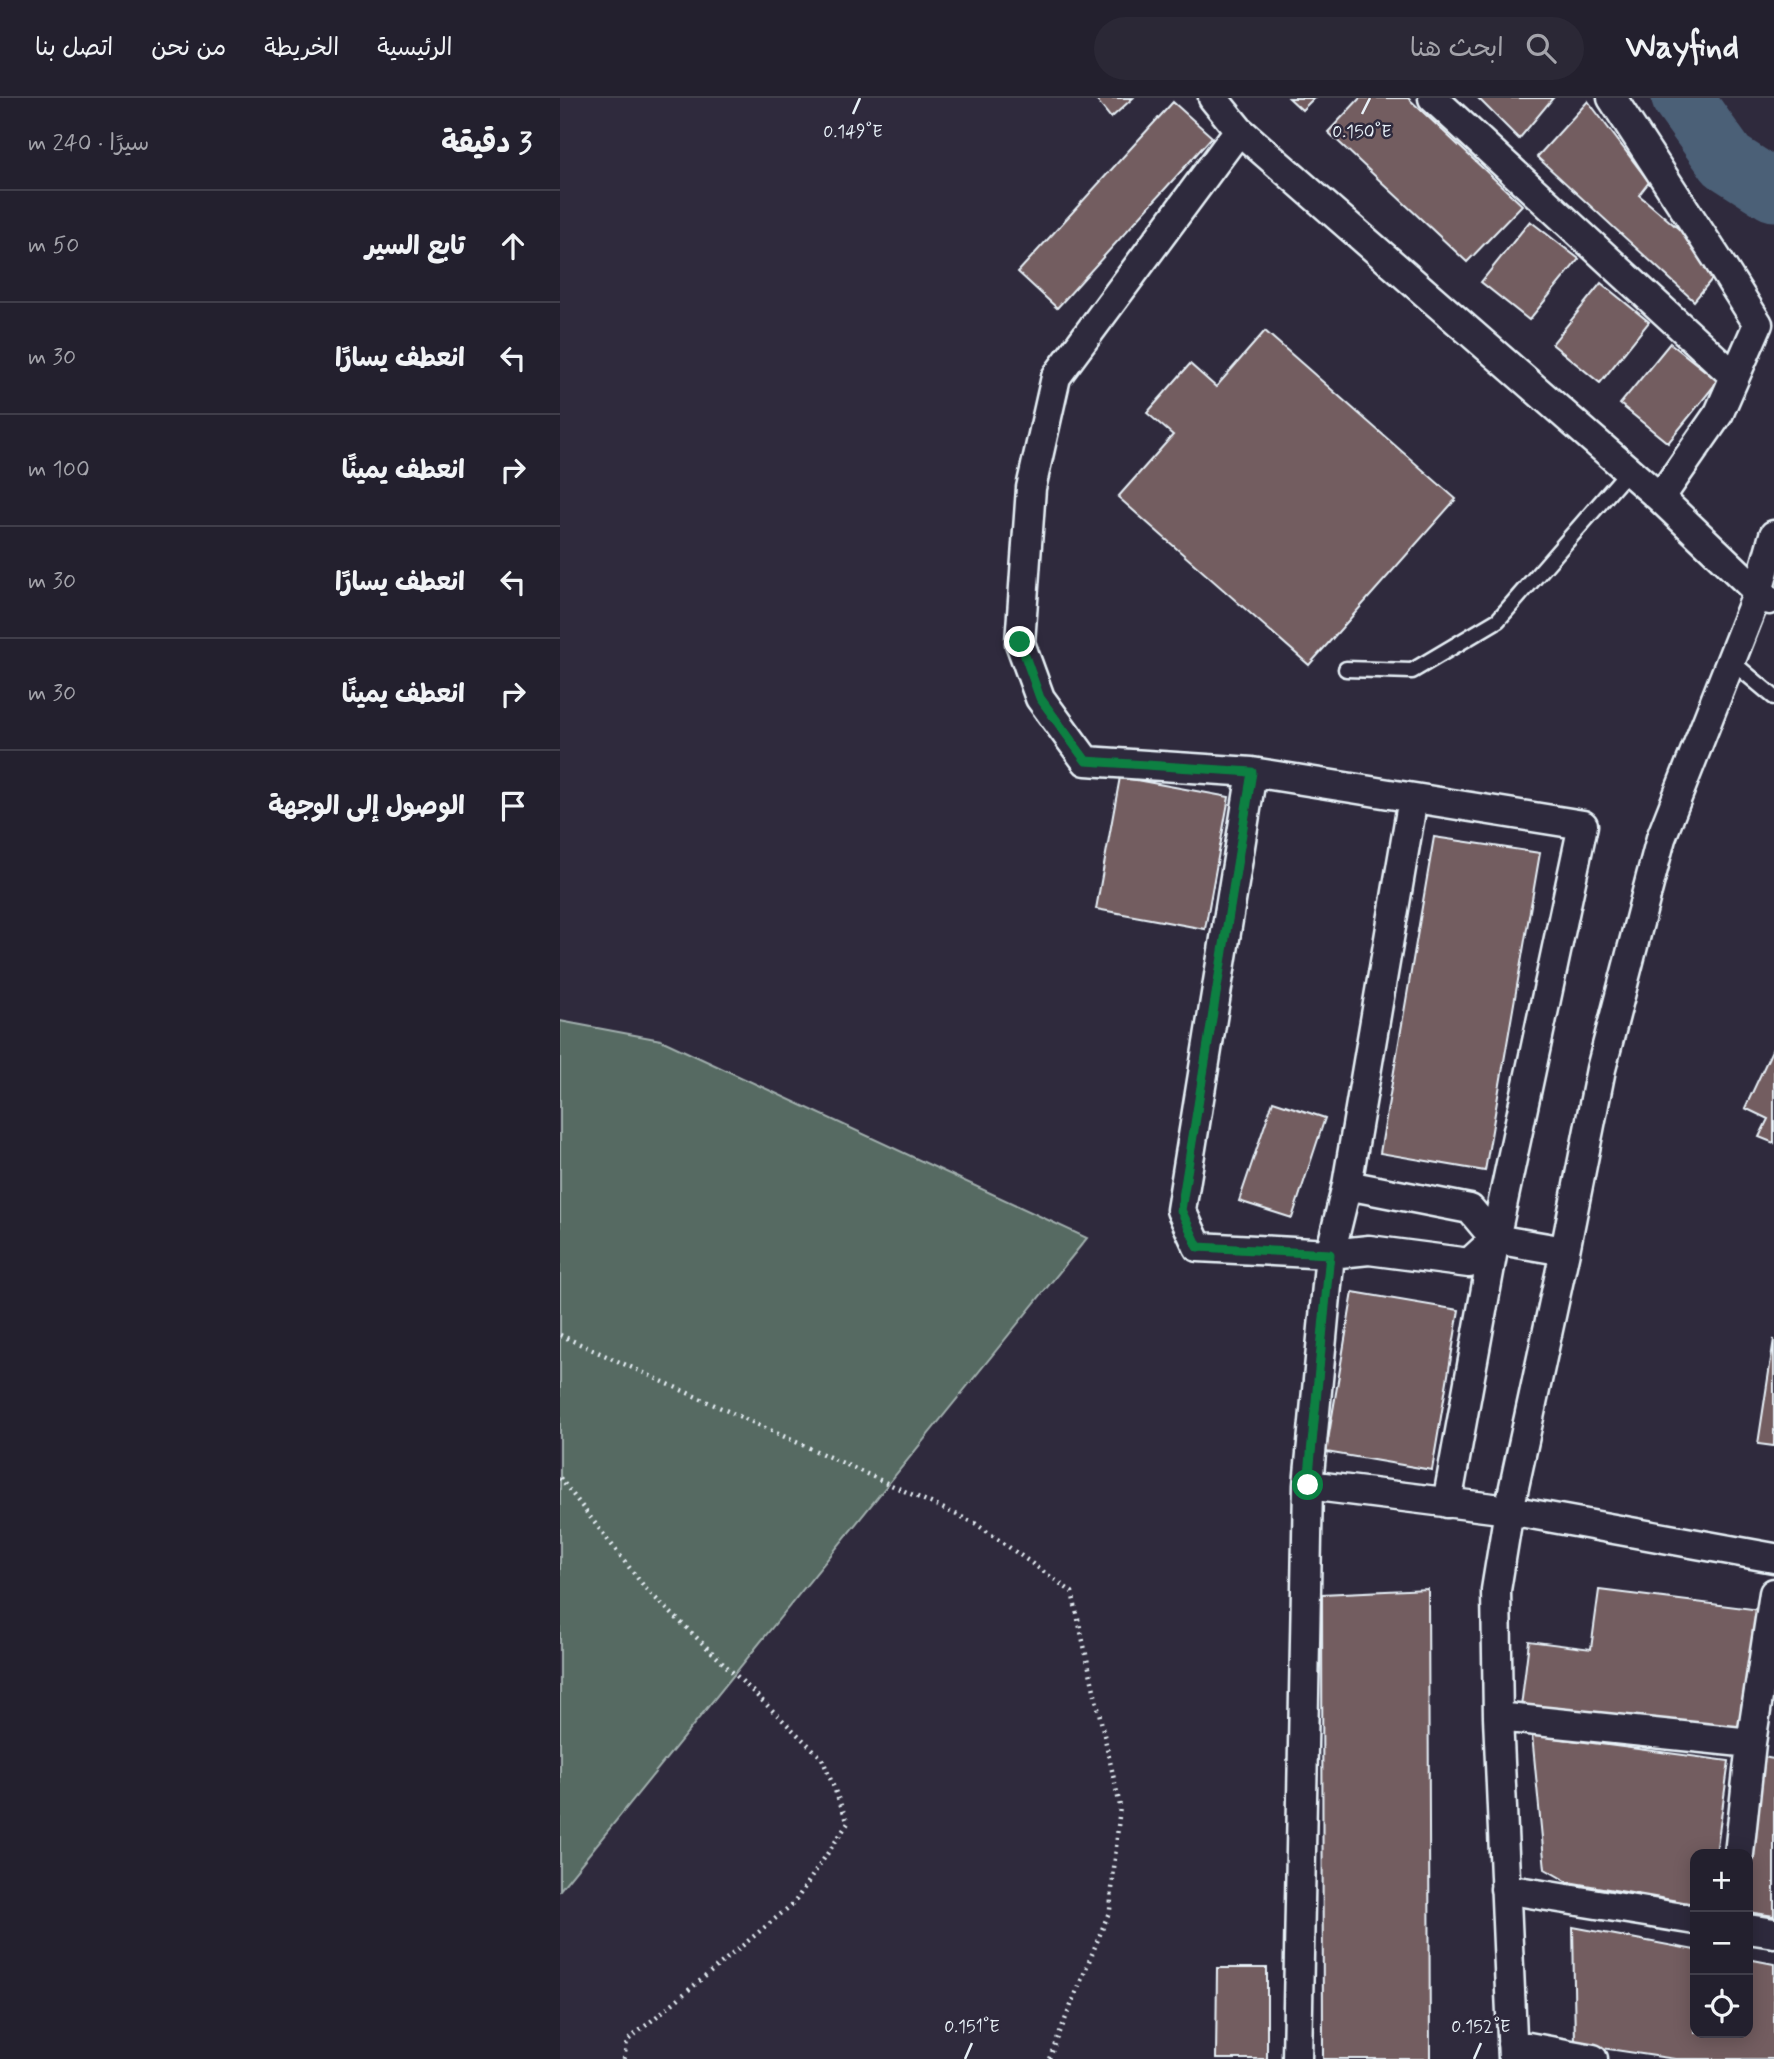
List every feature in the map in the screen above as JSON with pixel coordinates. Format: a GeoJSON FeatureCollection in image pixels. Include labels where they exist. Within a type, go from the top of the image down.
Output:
{"type":"FeatureCollection","features":[{"type":"Feature","properties":{"kind":"street"},"geometry":{"type":"LineString","coordinates":[[1213,98],[1239,130],[1629,470],[1766,598]]}},
{"type":"Feature","properties":{"kind":"street"},"geometry":{"type":"LineString","coordinates":[[1433,98],[1734,376]]}},
{"type":"Feature","properties":{"kind":"street"},"geometry":{"type":"LineString","coordinates":[[1612,98],[1758,324],[1718,413],[1660,498]]}},
{"type":"Feature","properties":{"kind":"street"},"geometry":{"type":"LineString","coordinates":[[1239,130],[1056,377],[1031,488],[1020,642],[1040,698],[1086,761],[1252,772],[1583,825],[1495,1239],[1447,1503]]}},
{"type":"Feature","properties":{"kind":"street"},"geometry":{"type":"LineString","coordinates":[[1593,2059],[1513,2052],[1498,1717],[1496,1590],[1509,1510],[1601,1069],[1661,838],[1731,661],[1766,598],[1774,535]]}},
{"type":"Feature","properties":{"kind":"street"},"geometry":{"type":"LineString","coordinates":[[1252,772],[1181,1210],[1198,1247],[1330,1254],[1368,1250],[1468,1264],[1495,1239]]}},
{"type":"Feature","properties":{"kind":"street"},"geometry":{"type":"LineString","coordinates":[[1297,2059],[1308,1485],[1330,1254],[1347,1185],[1413,798]]}},
{"type":"Feature","properties":{"kind":"street"},"geometry":{"type":"LineString","coordinates":[[1347,1185],[1470,1209],[1495,1239],[1564,1251]]}},
{"type":"Feature","properties":{"kind":"street"},"geometry":{"type":"LineString","coordinates":[[1308,1485],[1509,1510],[1774,1558]]}},
{"type":"Feature","properties":{"kind":"street"},"geometry":{"type":"LineString","coordinates":[[1740,1849],[1751,1743],[1774,1593]]}},
{"type":"Feature","properties":{"kind":"street"},"geometry":{"type":"LineString","coordinates":[[1498,1717],[1751,1743]]}},
{"type":"Feature","properties":{"kind":"street"},"geometry":{"type":"LineString","coordinates":[[1505,1889],[1690,1919]]}},
{"type":"Feature","properties":{"kind":"street"},"geometry":{"type":"LineString","coordinates":[[1753,1929],[1774,1933]]}},
{"type":"Feature","properties":{"kind":"lane"},"geometry":{"type":"LineString","coordinates":[[1346,669],[1412,671],[1498,620],[1629,470]]}},
{"type":"Feature","properties":{"kind":"lane"},"geometry":{"type":"LineString","coordinates":[[1731,661],[1774,697]]}},
{"type":"Feature","properties":{"kind":"path"},"geometry":{"type":"LineString","coordinates":[[560,1335],[975,1522],[1072,1592],[1120,1806],[1110,1910],[1049,2059]]}},
{"type":"Feature","properties":{"kind":"path"},"geometry":{"type":"LineString","coordinates":[[560,1478],[646,1589],[822,1758],[848,1823],[794,1903],[628,2041],[624,2059]]}},
{"type":"Feature","properties":{"kind":"green space"},"geometry":{"type":"Polygon","coordinates":[[[560,1021],[661,1040],[1087,1238],[560,1890],[560,1021]]]}},
{"type":"Feature","properties":{"kind":"building"},"geometry":{"type":"Polygon","coordinates":[[[1095,98],[1133,98],[1111,118],[1095,98]]]}},
{"type":"Feature","properties":{"kind":"building"},"geometry":{"type":"Polygon","coordinates":[[[1289,98],[1314,98],[1302,110],[1289,98]]]}},
{"type":"Feature","properties":{"kind":"building"},"geometry":{"type":"Polygon","coordinates":[[[1360,98],[1408,98],[1522,205],[1467,262],[1328,132],[1360,98]]]}},
{"type":"Feature","properties":{"kind":"building"},"geometry":{"type":"Polygon","coordinates":[[[1478,98],[1553,98],[1519,139],[1478,98]]]}},
{"type":"Feature","properties":{"kind":"building"},"geometry":{"type":"Polygon","coordinates":[[[1588,101],[1649,182],[1639,195],[1700,247],[1712,279],[1694,301],[1537,157],[1588,101]]]}},
{"type":"Feature","properties":{"kind":"building"},"geometry":{"type":"Polygon","coordinates":[[[1173,102],[1212,137],[1057,308],[1018,272],[1173,102]]]}},
{"type":"Feature","properties":{"kind":"building"},"geometry":{"type":"Polygon","coordinates":[[[1530,221],[1579,259],[1529,320],[1481,282],[1530,221]]]}},
{"type":"Feature","properties":{"kind":"building"},"geometry":{"type":"Polygon","coordinates":[[[1601,283],[1649,322],[1600,383],[1552,344],[1601,283]]]}},
{"type":"Feature","properties":{"kind":"building"},"geometry":{"type":"Polygon","coordinates":[[[1265,331],[1456,499],[1309,665],[1118,497],[1173,435],[1147,413],[1190,364],[1216,387],[1265,331]]]}},
{"type":"Feature","properties":{"kind":"building"},"geometry":{"type":"Polygon","coordinates":[[[1670,343],[1718,381],[1668,443],[1620,404],[1670,343]]]}},
{"type":"Feature","properties":{"kind":"building"},"geometry":{"type":"Polygon","coordinates":[[[1120,777],[1229,797],[1205,929],[1096,909],[1120,777]]]}},
{"type":"Feature","properties":{"kind":"building"},"geometry":{"type":"Polygon","coordinates":[[[1434,837],[1540,853],[1485,1171],[1380,1153],[1434,837]]]}},
{"type":"Feature","properties":{"kind":"building"},"geometry":{"type":"Polygon","coordinates":[[[1774,1046],[1774,1143],[1759,1137],[1768,1119],[1745,1108],[1774,1046]]]}},
{"type":"Feature","properties":{"kind":"building"},"geometry":{"type":"Polygon","coordinates":[[[1273,1101],[1325,1118],[1292,1218],[1239,1201],[1273,1101]]]}},
{"type":"Feature","properties":{"kind":"building"},"geometry":{"type":"Polygon","coordinates":[[[1353,1292],[1459,1310],[1432,1470],[1326,1452],[1353,1292]]]}},
{"type":"Feature","properties":{"kind":"building"},"geometry":{"type":"Polygon","coordinates":[[[1774,1339],[1774,1446],[1758,1444],[1774,1339]]]}},
{"type":"Feature","properties":{"kind":"building"},"geometry":{"type":"Polygon","coordinates":[[[1428,1589],[1430,2059],[1323,2059],[1322,1594],[1428,1589]]]}},
{"type":"Feature","properties":{"kind":"building"},"geometry":{"type":"Polygon","coordinates":[[[1599,1590],[1761,1610],[1746,1735],[1521,1707],[1529,1641],[1591,1649],[1599,1590]]]}},
{"type":"Feature","properties":{"kind":"building"},"geometry":{"type":"Polygon","coordinates":[[[1532,1735],[1729,1761],[1717,1849],[1690,1849],[1690,1903],[1568,1882],[1545,1869],[1532,1735]]]}},
{"type":"Feature","properties":{"kind":"building"},"geometry":{"type":"Polygon","coordinates":[[[1763,1757],[1774,1759],[1774,1916],[1753,1913],[1753,1849],[1750,1849],[1763,1757]]]}},
{"type":"Feature","properties":{"kind":"building"},"geometry":{"type":"Polygon","coordinates":[[[1573,1927],[1690,1949],[1690,2038],[1753,2038],[1753,1960],[1774,1964],[1774,2059],[1675,2059],[1575,2044],[1573,1927]]]}},
{"type":"Feature","properties":{"kind":"building"},"geometry":{"type":"Polygon","coordinates":[[[1217,1968],[1267,1968],[1267,2059],[1216,2059],[1217,1968]]]}},
{"type":"Feature","properties":{"kind":"waterway"},"geometry":{"type":"LineString","coordinates":[[1682,98],[1727,161],[1774,191]]}},
{"type":"Feature","properties":{"kind":"route"},"geometry":{"type":"LineString","coordinates":[[1020,642],[1040,698],[1086,761],[1252,772],[1181,1210],[1198,1247],[1330,1254],[1308,1485]]}}]}
